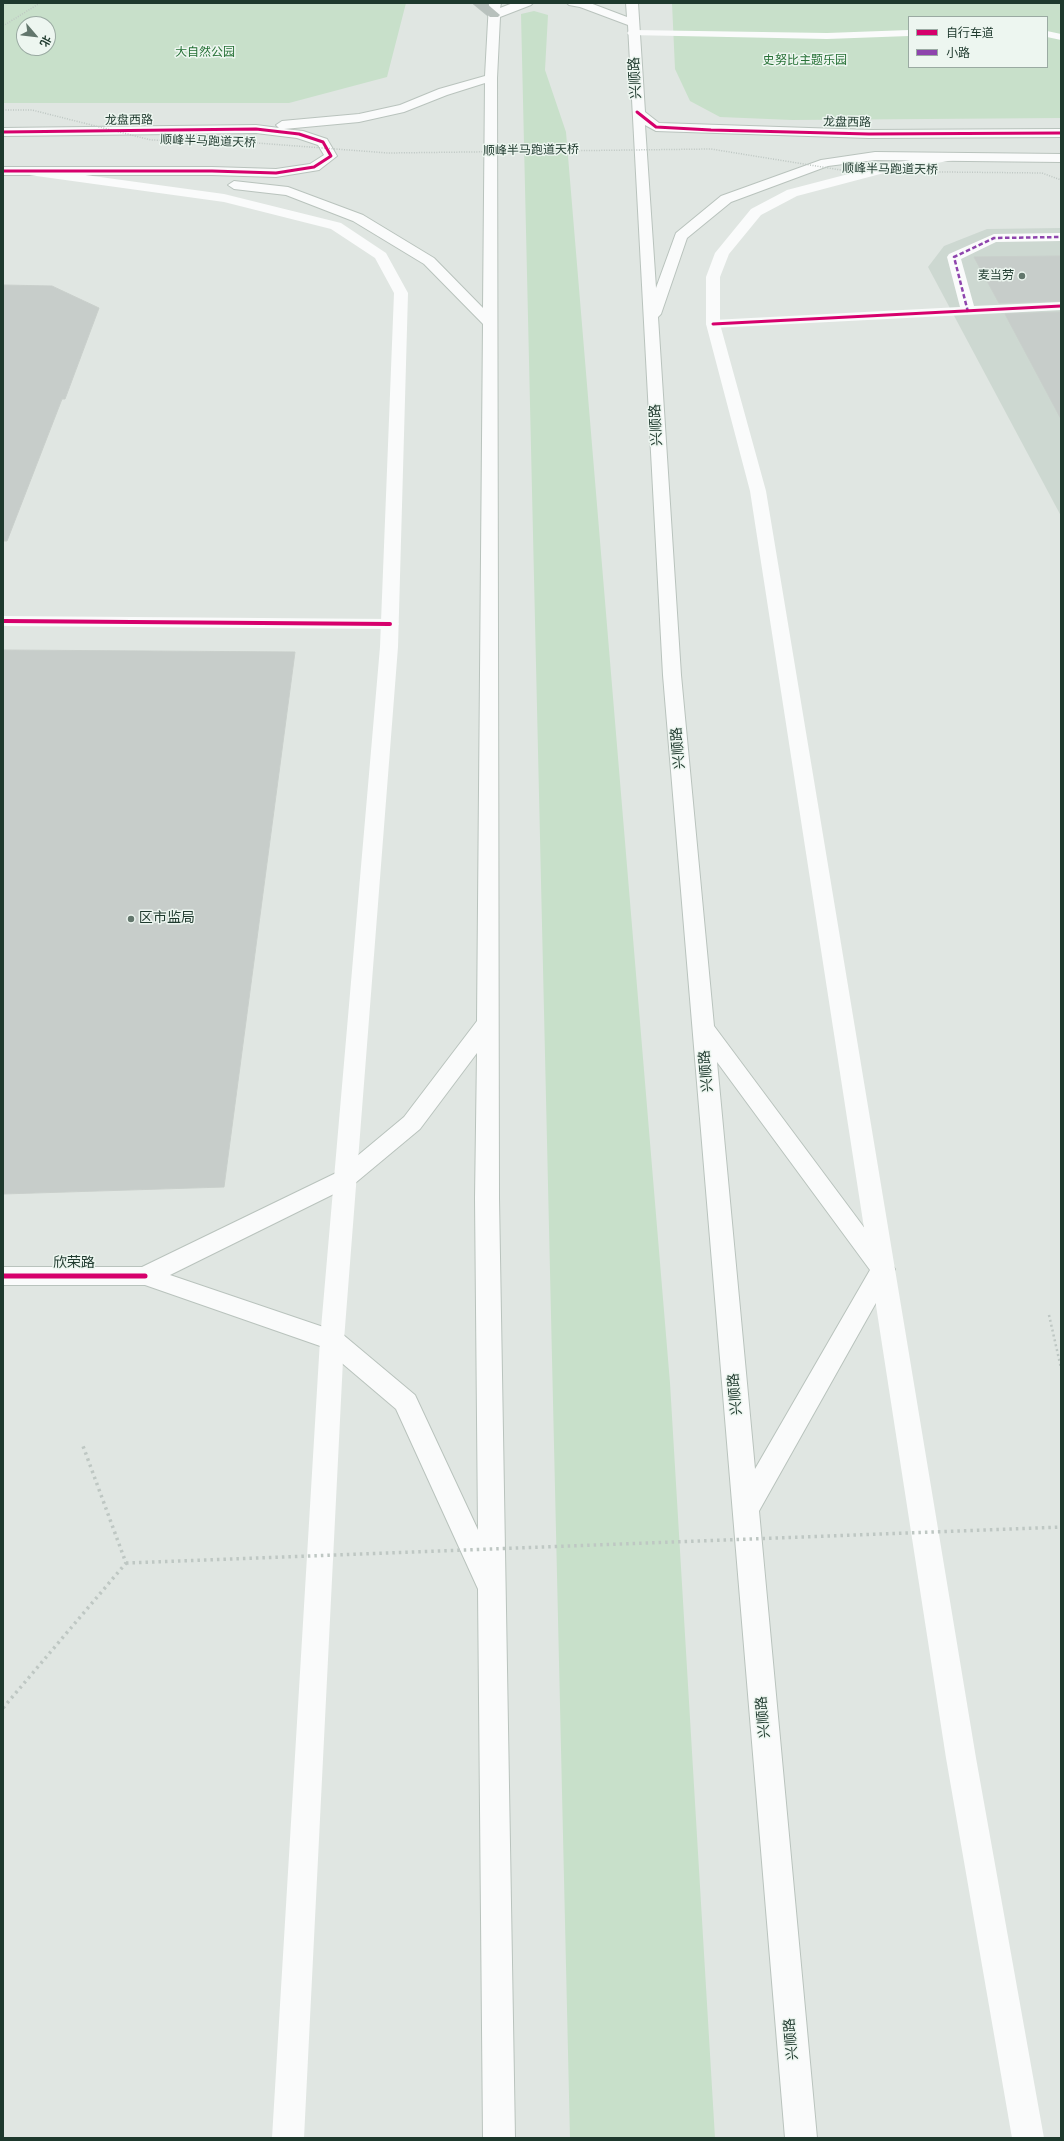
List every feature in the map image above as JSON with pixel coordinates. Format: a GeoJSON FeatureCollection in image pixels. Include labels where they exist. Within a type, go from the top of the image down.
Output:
{"type":"FeatureCollection","features":[{"type":"Feature","properties":{"kind":"main road"},"geometry":{"type":"LineString","coordinates":[[499,2138],[491,1587],[487,1023],[491,78],[490,7],[527,3]]}},
{"type":"Feature","properties":{"kind":"main road"},"geometry":{"type":"LineString","coordinates":[[573,3],[582,4],[633,20],[827,36],[908,33]]}},
{"type":"Feature","properties":{"kind":"main road","name":"兴顺路"},"geometry":{"type":"LineString","coordinates":[[633,20],[672,675],[801,2138]]}},
{"type":"Feature","properties":{"kind":"main road"},"geometry":{"type":"LineString","coordinates":[[1048,34],[1061,36]]}},
{"type":"Feature","properties":{"kind":"main road"},"geometry":{"type":"LineString","coordinates":[[256,129],[359,118],[404,108],[443,92],[491,78]]}},
{"type":"Feature","properties":{"kind":"main road","name":"龙盘西路"},"geometry":{"type":"LineString","coordinates":[[638,112],[656,127],[711,130],[869,134],[1061,133]]}},
{"type":"Feature","properties":{"kind":"main road"},"geometry":{"type":"LineString","coordinates":[[3,171],[120,170],[276,173],[314,167],[331,156],[323,142],[299,134],[256,129]]}},
{"type":"Feature","properties":{"kind":"main road","name":"龙盘西路"},"geometry":{"type":"LineString","coordinates":[[3,132],[256,129]]}},
{"type":"Feature","properties":{"kind":"main road"},"geometry":{"type":"LineString","coordinates":[[869,134],[824,141],[827,154],[1061,158]]}},
{"type":"Feature","properties":{"kind":"main road"},"geometry":{"type":"LineString","coordinates":[[651,324],[681,236],[726,199],[826,164],[875,156]]}},
{"type":"Feature","properties":{"kind":"main road"},"geometry":{"type":"LineString","coordinates":[[949,157],[883,169],[792,192],[756,212],[722,253],[713,277],[713,324],[758,491],[960,1751],[1028,2138]]}},
{"type":"Feature","properties":{"kind":"main road"},"geometry":{"type":"LineString","coordinates":[[120,170],[288,191],[358,218],[429,261],[490,323]]}},
{"type":"Feature","properties":{"kind":"main road"},"geometry":{"type":"LineString","coordinates":[[27,171],[224,198],[336,226],[381,256],[401,293],[390,624],[332,1340],[288,2138]]}},
{"type":"Feature","properties":{"kind":"main road"},"geometry":{"type":"LineString","coordinates":[[968,312],[954,257],[994,238],[1061,237]]}},
{"type":"Feature","properties":{"kind":"main road"},"geometry":{"type":"LineString","coordinates":[[713,324],[1061,306]]}},
{"type":"Feature","properties":{"kind":"main road"},"geometry":{"type":"LineString","coordinates":[[3,621],[390,624]]}},
{"type":"Feature","properties":{"kind":"main road"},"geometry":{"type":"LineString","coordinates":[[144,1276],[346,1178],[412,1123],[487,1023]]}},
{"type":"Feature","properties":{"kind":"main road"},"geometry":{"type":"LineString","coordinates":[[704,1029],[883,1270]]}},
{"type":"Feature","properties":{"kind":"main road"},"geometry":{"type":"LineString","coordinates":[[746,1509],[883,1270]]}},
{"type":"Feature","properties":{"kind":"main road","name":"欣荣路"},"geometry":{"type":"LineString","coordinates":[[3,1276],[144,1276]]}},
{"type":"Feature","properties":{"kind":"main road"},"geometry":{"type":"LineString","coordinates":[[144,1276],[332,1340],[406,1402],[491,1587]]}},
{"type":"Feature","properties":{"kind":"path"},"geometry":{"type":"LineString","coordinates":[[3,26],[40,3]]}},
{"type":"Feature","properties":{"kind":"path"},"geometry":{"type":"LineString","coordinates":[[1049,1315],[1061,1368]]}},
{"type":"Feature","properties":{"kind":"path"},"geometry":{"type":"LineString","coordinates":[[83,1446],[126,1563]]}},
{"type":"Feature","properties":{"kind":"path"},"geometry":{"type":"LineString","coordinates":[[3,1708],[126,1563],[1061,1527]]}},
{"type":"Feature","properties":{"kind":"shaded area"},"geometry":{"type":"Polygon","coordinates":[[[1061,228],[1061,516],[928,267],[944,246],[987,229],[1061,228]]]}},
{"type":"Feature","properties":{"kind":"green space","name":"大自然公园"},"geometry":{"type":"Polygon","coordinates":[[[3,3],[406,3],[387,77],[289,103],[3,103],[3,3]]]}},
{"type":"Feature","properties":{"kind":"green space","name":"史努比主题乐园"},"geometry":{"type":"Polygon","coordinates":[[[672,3],[1061,3],[1061,118],[792,120],[720,117],[690,101],[675,69],[672,3]]]}},
{"type":"Feature","properties":{"kind":"green space"},"geometry":{"type":"Polygon","coordinates":[[[534,11],[548,15],[545,70],[566,132],[670,1383],[715,2138],[570,2138],[521,14],[534,11]]]}},
{"type":"Feature","properties":{"kind":"building","name":"麦当劳"},"geometry":{"type":"Polygon","coordinates":[[[1061,256],[1061,301],[999,303],[974,257],[1061,256]]]}},
{"type":"Feature","properties":{"kind":"building"},"geometry":{"type":"Polygon","coordinates":[[[3,285],[52,286],[99,308],[65,399],[62,399],[7,541],[3,541],[3,285]]]}},
{"type":"Feature","properties":{"kind":"building"},"geometry":{"type":"Polygon","coordinates":[[[1061,312],[1061,419],[1005,314],[1061,312]]]}},
{"type":"Feature","properties":{"kind":"building","name":"区市监局"},"geometry":{"type":"Polygon","coordinates":[[[3,650],[295,652],[224,1187],[3,1194],[3,650]]]}},
{"type":"Feature","properties":{"kind":"marked path"},"geometry":{"type":"LineString","coordinates":[[968,312],[954,257],[994,238],[1061,237]]}},
{"type":"Feature","properties":{"kind":"cycle path"},"geometry":{"type":"LineString","coordinates":[[637,112],[656,127],[711,130],[869,134],[1061,133]]}},
{"type":"Feature","properties":{"kind":"cycle path","name":"顺峰半马跑道天桥"},"geometry":{"type":"LineString","coordinates":[[3,132],[256,129],[299,134],[323,142],[331,156],[314,167],[276,173],[212,171],[3,171]]}},
{"type":"Feature","properties":{"kind":"cycle path"},"geometry":{"type":"LineString","coordinates":[[713,324],[1061,306]]}},
{"type":"Feature","properties":{"kind":"cycle path"},"geometry":{"type":"LineString","coordinates":[[3,621],[390,624]]}},
{"type":"Feature","properties":{"kind":"cycle path"},"geometry":{"type":"LineString","coordinates":[[3,1276],[145,1276]]}},
{"type":"Feature","properties":{"kind":"place","name":"麦当劳"},"geometry":{"type":"Point","coordinates":[1022,276]}},
{"type":"Feature","properties":{"kind":"place","name":"区市监局"},"geometry":{"type":"Point","coordinates":[131,919]}}]}
